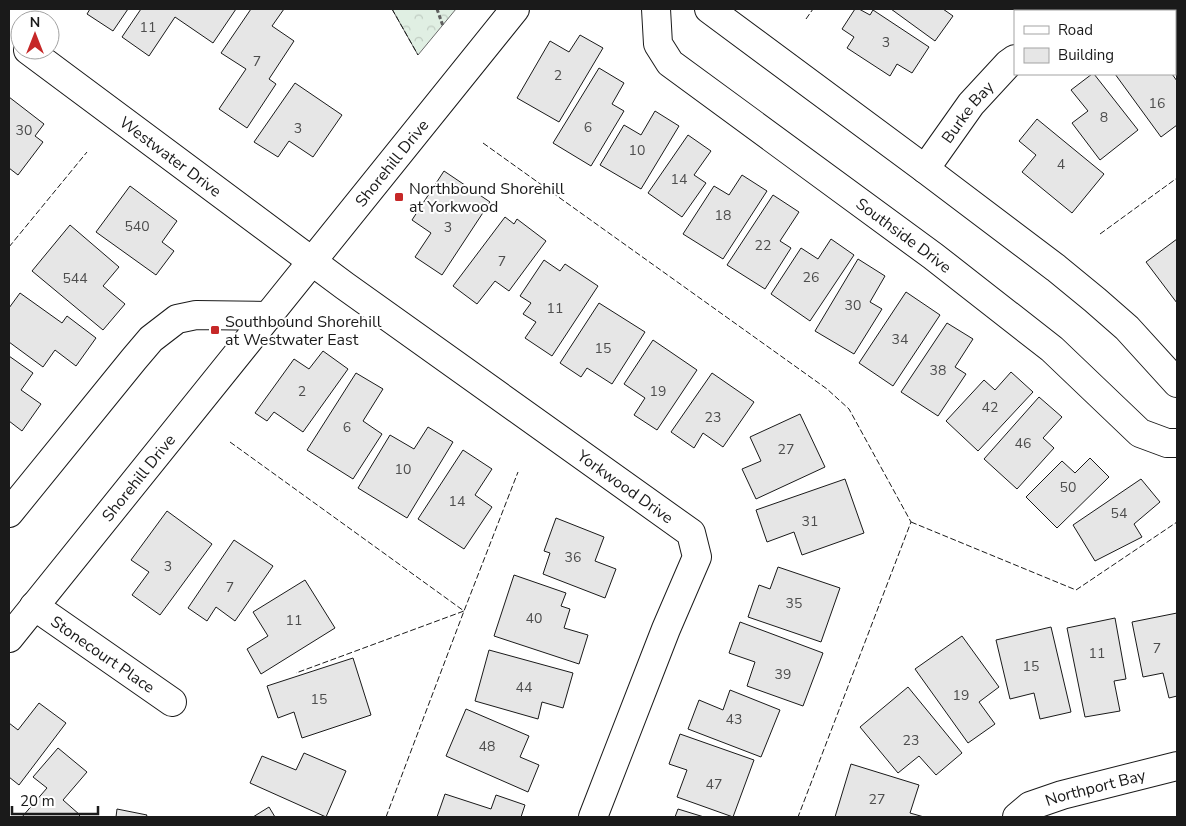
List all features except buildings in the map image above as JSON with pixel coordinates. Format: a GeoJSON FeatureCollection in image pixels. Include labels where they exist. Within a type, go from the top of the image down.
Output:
{"type":"FeatureCollection","features":[{"type":"Feature","properties":{"kind":"street","name":"Shorehill Drive"},"geometry":{"type":"LineString","coordinates":[[9,638],[515,9]]}},
{"type":"Feature","properties":{"kind":"street","name":"Southside Drive"},"geometry":{"type":"LineString","coordinates":[[656,9],[658,44],[670,63],[933,256],[1052,349],[1140,433],[1167,443],[1177,443]]}},
{"type":"Feature","properties":{"kind":"street"},"geometry":{"type":"LineString","coordinates":[[709,9],[1048,262],[1127,328],[1177,382]]}},
{"type":"Feature","properties":{"kind":"street","name":"Westwater Drive"},"geometry":{"type":"LineString","coordinates":[[41,60],[312,261]]}},
{"type":"Feature","properties":{"kind":"street","name":"Burke Bay"},"geometry":{"type":"LineString","coordinates":[[925,169],[971,104],[1014,60]]}},
{"type":"Feature","properties":{"kind":"street","name":"Yorkwood Drive"},"geometry":{"type":"LineString","coordinates":[[312,261],[691,533],[698,557],[666,629],[593,817]]}},
{"type":"Feature","properties":{"kind":"street"},"geometry":{"type":"LineString","coordinates":[[9,513],[134,359],[151,340],[177,319],[196,315],[268,316]]}},
{"type":"Feature","properties":{"kind":"street","name":"Stonecourt Place"},"geometry":{"type":"LineString","coordinates":[[34,606],[172,702]]}},
{"type":"Feature","properties":{"kind":"street","name":"Northport Bay"},"geometry":{"type":"LineString","coordinates":[[1017,817],[1030,806],[1062,795],[1177,766]]}},
{"type":"Feature","properties":{"kind":"path"},"geometry":{"type":"LineString","coordinates":[[437,9],[442,26]]}},
{"type":"Feature","properties":{"kind":"green space"},"geometry":{"type":"Polygon","coordinates":[[[392,9],[456,9],[418,55],[392,9]]]}},
{"type":"Feature","properties":{"kind":"fence"},"geometry":{"type":"LineString","coordinates":[[392,9],[418,55]]}},
{"type":"Feature","properties":{"kind":"fence"},"geometry":{"type":"LineString","coordinates":[[806,19],[813,9]]}},
{"type":"Feature","properties":{"kind":"fence"},"geometry":{"type":"LineString","coordinates":[[483,143],[827,389],[849,409],[911,522],[798,817]]}},
{"type":"Feature","properties":{"kind":"fence"},"geometry":{"type":"LineString","coordinates":[[9,247],[87,152]]}},
{"type":"Feature","properties":{"kind":"fence"},"geometry":{"type":"LineString","coordinates":[[1100,234],[1177,178]]}},
{"type":"Feature","properties":{"kind":"fence"},"geometry":{"type":"LineString","coordinates":[[230,442],[464,611],[296,673]]}},
{"type":"Feature","properties":{"kind":"fence"},"geometry":{"type":"LineString","coordinates":[[386,817],[518,472]]}},
{"type":"Feature","properties":{"kind":"fence"},"geometry":{"type":"LineString","coordinates":[[911,522],[1076,590],[1177,522]]}},
{"type":"Feature","properties":{"kind":"place","name":"Northbound Shorehill at Yorkwood"},"geometry":{"type":"Point","coordinates":[399,197]}},
{"type":"Feature","properties":{"kind":"place","name":"Southbound Shorehill at Westwater East"},"geometry":{"type":"Point","coordinates":[215,330]}}]}
